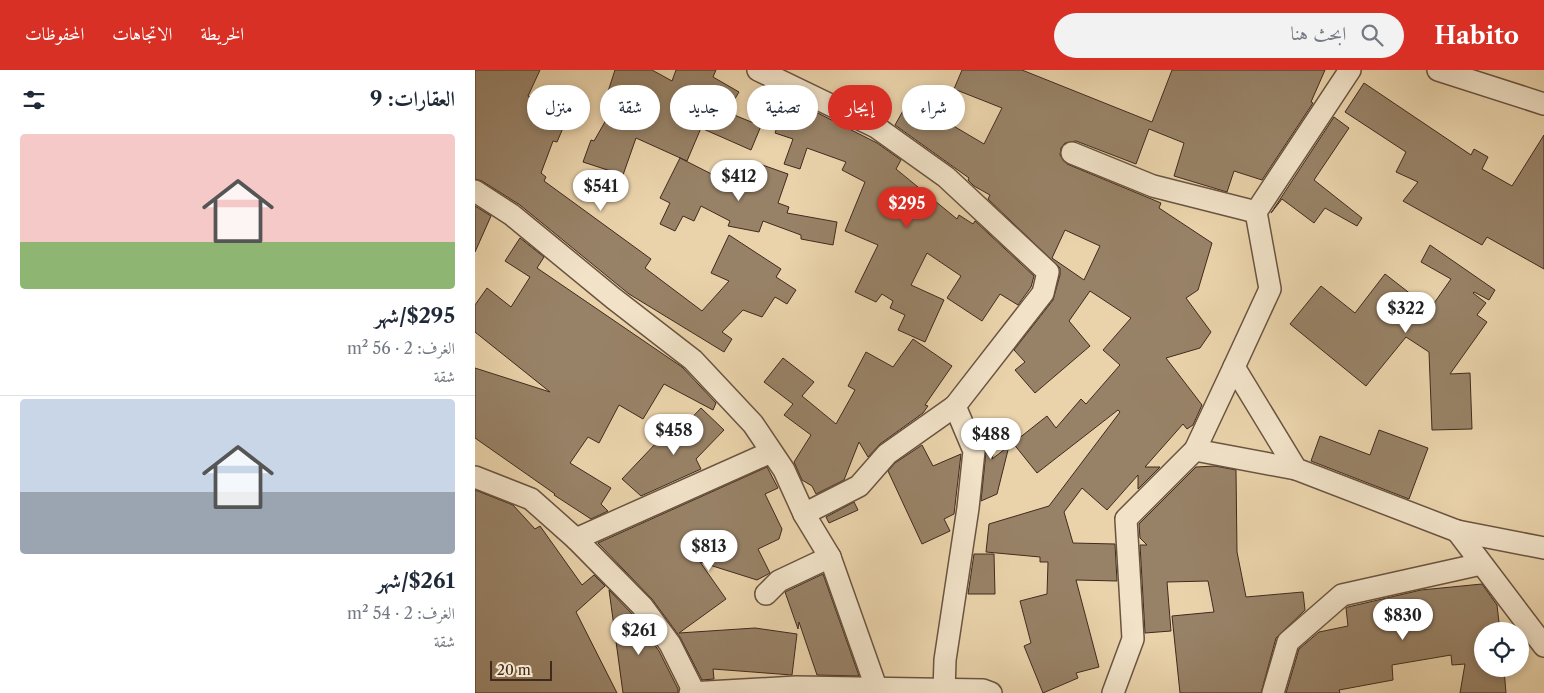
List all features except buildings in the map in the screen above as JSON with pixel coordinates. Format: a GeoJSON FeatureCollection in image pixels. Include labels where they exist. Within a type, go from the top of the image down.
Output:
{"type":"FeatureCollection","features":[{"type":"Feature","properties":{"kind":"street"},"geometry":{"type":"LineString","coordinates":[[758,70],[876,127],[946,177],[1048,272],[1043,293],[955,406],[887,454],[859,486],[804,514]]}},
{"type":"Feature","properties":{"kind":"street"},"geometry":{"type":"LineString","coordinates":[[1113,693],[1133,639],[1126,519],[1195,450],[1270,289],[1256,212],[1350,70]]}},
{"type":"Feature","properties":{"kind":"street"},"geometry":{"type":"LineString","coordinates":[[1438,70],[1544,104]]}},
{"type":"Feature","properties":{"kind":"street"},"geometry":{"type":"LineString","coordinates":[[1072,153],[1153,186],[1256,212]]}},
{"type":"Feature","properties":{"kind":"street"},"geometry":{"type":"LineString","coordinates":[[475,191],[512,215],[613,298],[693,360],[753,424],[784,470],[804,514],[830,557],[881,690]]}},
{"type":"Feature","properties":{"kind":"street"},"geometry":{"type":"LineString","coordinates":[[1235,367],[1296,469]]}},
{"type":"Feature","properties":{"kind":"street"},"geometry":{"type":"LineString","coordinates":[[945,691],[945,660],[968,508],[974,451],[955,406]]}},
{"type":"Feature","properties":{"kind":"street"},"geometry":{"type":"LineString","coordinates":[[1195,450],[1296,469],[1457,531],[1544,548]]}},
{"type":"Feature","properties":{"kind":"street"},"geometry":{"type":"LineString","coordinates":[[576,539],[771,452]]}},
{"type":"Feature","properties":{"kind":"street"},"geometry":{"type":"LineString","coordinates":[[475,477],[531,499],[576,539],[642,606],[670,644],[692,692],[796,687],[881,690],[983,690],[991,693]]}},
{"type":"Feature","properties":{"kind":"street"},"geometry":{"type":"LineString","coordinates":[[1457,531],[1544,646]]}},
{"type":"Feature","properties":{"kind":"street"},"geometry":{"type":"LineString","coordinates":[[766,594],[779,581],[830,557]]}},
{"type":"Feature","properties":{"kind":"street"},"geometry":{"type":"LineString","coordinates":[[1273,693],[1288,642],[1342,595],[1481,564]]}}]}
